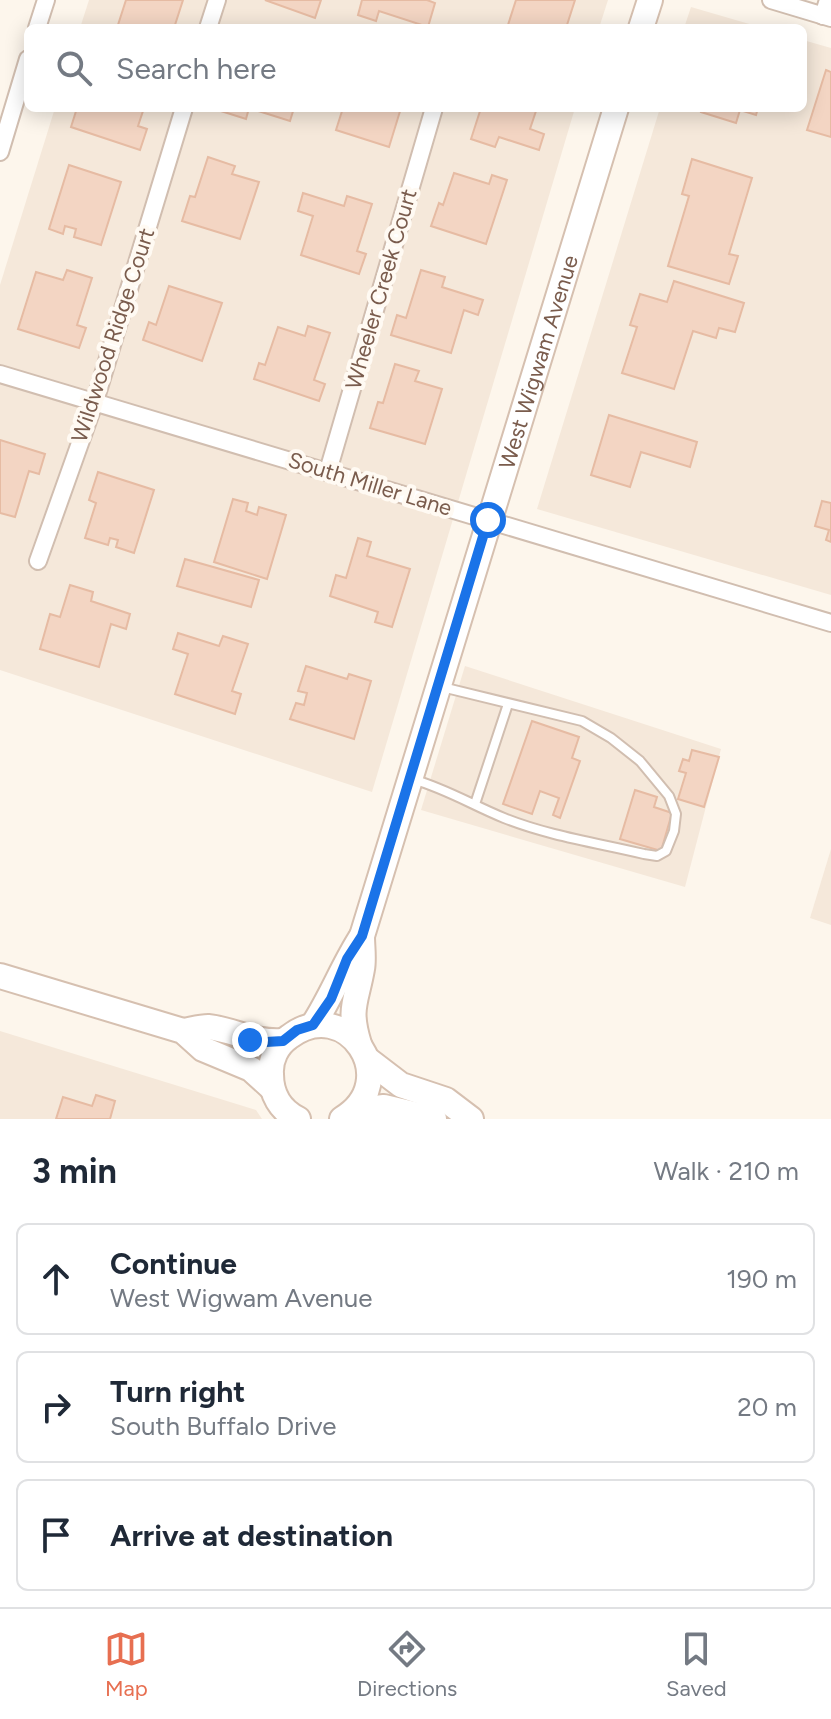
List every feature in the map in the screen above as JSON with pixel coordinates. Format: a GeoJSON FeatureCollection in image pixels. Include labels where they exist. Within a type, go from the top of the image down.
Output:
{"type":"FeatureCollection","features":[{"type":"Feature","properties":{"kind":"street"},"geometry":{"type":"LineString","coordinates":[[38,24],[46,0]]}},
{"type":"Feature","properties":{"kind":"street"},"geometry":{"type":"LineString","coordinates":[[209,24],[217,0]]}},
{"type":"Feature","properties":{"kind":"street"},"geometry":{"type":"LineString","coordinates":[[642,24],[650,0]]}},
{"type":"Feature","properties":{"kind":"street"},"geometry":{"type":"LineString","coordinates":[[771,0],[827,11]]}},
{"type":"Feature","properties":{"kind":"street"},"geometry":{"type":"LineString","coordinates":[[0,152],[24,72]]}},
{"type":"Feature","properties":{"kind":"street","name":"Wildwood Ridge Court"},"geometry":{"type":"LineString","coordinates":[[38,561],[95,401],[183,112]]}},
{"type":"Feature","properties":{"kind":"street","name":"Wheeler Creek Court"},"geometry":{"type":"LineString","coordinates":[[328,471],[433,112]]}},
{"type":"Feature","properties":{"kind":"street","name":"West Wigwam Avenue"},"geometry":{"type":"LineString","coordinates":[[313,1025],[331,999],[347,959],[362,936],[615,112]]}},
{"type":"Feature","properties":{"kind":"street","name":"South Miller Lane"},"geometry":{"type":"LineString","coordinates":[[0,374],[831,623]]}},
{"type":"Feature","properties":{"kind":"street","name":"West Wigwam Avenue"},"geometry":{"type":"LineString","coordinates":[[348,1115],[368,1087],[363,1052],[352,1022],[362,968],[362,936]]}},
{"type":"Feature","properties":{"kind":"street"},"geometry":{"type":"LineString","coordinates":[[0,976],[183,1031],[203,1049],[251,1069],[284,1108]]}},
{"type":"Feature","properties":{"kind":"street"},"geometry":{"type":"LineString","coordinates":[[284,1108],[270,1071],[274,1055],[283,1041],[297,1030],[313,1025],[331,1026],[346,1032],[363,1052],[401,1085],[446,1100],[471,1119]]}},
{"type":"Feature","properties":{"kind":"street"},"geometry":{"type":"LineString","coordinates":[[183,1031],[207,1027],[250,1040],[283,1041]]}},
{"type":"Feature","properties":{"kind":"street"},"geometry":{"type":"LineString","coordinates":[[348,1115],[384,1107],[434,1119]]}},
{"type":"Feature","properties":{"kind":"lane"},"geometry":{"type":"LineString","coordinates":[[410,778],[444,788],[504,818],[644,854],[657,856],[666,851],[674,831],[676,814],[669,796],[640,761],[611,738],[582,721],[437,686]]}},
{"type":"Feature","properties":{"kind":"lane"},"geometry":{"type":"LineString","coordinates":[[475,804],[508,704]]}},
{"type":"Feature","properties":{"kind":"shaded area"},"geometry":{"type":"Polygon","coordinates":[[[89,0],[608,0],[600,24],[81,24],[89,0]]]}},
{"type":"Feature","properties":{"kind":"shaded area"},"geometry":{"type":"Polygon","coordinates":[[[691,7],[749,24],[685,24],[691,7]]]}},
{"type":"Feature","properties":{"kind":"shaded area"},"geometry":{"type":"Polygon","coordinates":[[[807,41],[831,48],[831,595],[537,509],[659,112],[807,112],[807,41]]]}},
{"type":"Feature","properties":{"kind":"shaded area"},"geometry":{"type":"Polygon","coordinates":[[[54,112],[574,112],[372,792],[0,670],[0,285],[54,112]]]}},
{"type":"Feature","properties":{"kind":"shaded area"},"geometry":{"type":"Polygon","coordinates":[[[465,666],[721,749],[685,887],[421,810],[465,666]]]}},
{"type":"Feature","properties":{"kind":"shaded area"},"geometry":{"type":"Polygon","coordinates":[[[831,849],[831,925],[810,918],[831,849]]]}},
{"type":"Feature","properties":{"kind":"shaded area"},"geometry":{"type":"Polygon","coordinates":[[[0,1031],[256,1110],[262,1119],[0,1119],[0,1031]]]}},
{"type":"Feature","properties":{"kind":"building"},"geometry":{"type":"Polygon","coordinates":[[[126,0],[183,0],[175,24],[118,24],[126,0]]]}},
{"type":"Feature","properties":{"kind":"building"},"geometry":{"type":"Polygon","coordinates":[[[265,0],[321,0],[315,18],[265,0]]]}},
{"type":"Feature","properties":{"kind":"building"},"geometry":{"type":"Polygon","coordinates":[[[362,0],[427,0],[435,3],[429,24],[419,24],[379,11],[376,21],[358,15],[362,0]]]}},
{"type":"Feature","properties":{"kind":"building"},"geometry":{"type":"Polygon","coordinates":[[[516,0],[575,0],[567,24],[508,24],[516,0]]]}},
{"type":"Feature","properties":{"kind":"building"},"geometry":{"type":"Polygon","coordinates":[[[826,70],[831,72],[831,137],[807,130],[826,70]]]}},
{"type":"Feature","properties":{"kind":"building"},"geometry":{"type":"Polygon","coordinates":[[[76,112],[143,112],[138,126],[147,129],[140,150],[71,127],[76,112]]]}},
{"type":"Feature","properties":{"kind":"building"},"geometry":{"type":"Polygon","coordinates":[[[224,112],[248,112],[246,119],[224,112]]]}},
{"type":"Feature","properties":{"kind":"building"},"geometry":{"type":"Polygon","coordinates":[[[262,112],[293,112],[290,121],[262,112]]]}},
{"type":"Feature","properties":{"kind":"building"},"geometry":{"type":"Polygon","coordinates":[[[342,112],[400,112],[389,147],[336,130],[342,112]]]}},
{"type":"Feature","properties":{"kind":"building"},"geometry":{"type":"Polygon","coordinates":[[[480,112],[536,112],[530,129],[544,134],[539,150],[499,137],[495,147],[471,139],[480,112]]]}},
{"type":"Feature","properties":{"kind":"building"},"geometry":{"type":"Polygon","coordinates":[[[701,112],[739,112],[736,123],[701,112]]]}},
{"type":"Feature","properties":{"kind":"building"},"geometry":{"type":"Polygon","coordinates":[[[208,157],[235,166],[232,174],[259,182],[240,239],[182,221],[190,196],[195,197],[208,157]]]}},
{"type":"Feature","properties":{"kind":"building"},"geometry":{"type":"Polygon","coordinates":[[[692,159],[752,178],[729,254],[738,256],[729,284],[668,266],[689,196],[682,194],[692,159]]]}},
{"type":"Feature","properties":{"kind":"building"},"geometry":{"type":"Polygon","coordinates":[[[69,165],[121,182],[101,245],[74,237],[76,229],[65,226],[63,234],[49,229],[69,165]]]}},
{"type":"Feature","properties":{"kind":"building"},"geometry":{"type":"Polygon","coordinates":[[[454,173],[489,184],[492,175],[507,180],[486,244],[431,226],[439,203],[443,205],[454,173]]]}},
{"type":"Feature","properties":{"kind":"building"},"geometry":{"type":"Polygon","coordinates":[[[303,193],[344,206],[347,196],[372,204],[357,251],[366,254],[359,274],[301,255],[313,216],[298,211],[303,193]]]}},
{"type":"Feature","properties":{"kind":"building"},"geometry":{"type":"Polygon","coordinates":[[[67,270],[92,278],[77,325],[86,328],[79,348],[18,329],[36,272],[63,280],[67,270]]]}},
{"type":"Feature","properties":{"kind":"building"},"geometry":{"type":"Polygon","coordinates":[[[421,270],[445,277],[442,287],[483,300],[478,315],[464,310],[451,353],[391,335],[397,315],[406,318],[421,270]]]}},
{"type":"Feature","properties":{"kind":"building"},"geometry":{"type":"Polygon","coordinates":[[[674,281],[744,303],[735,332],[719,328],[716,338],[693,331],[674,389],[622,373],[637,327],[630,325],[640,294],[667,302],[674,281]]]}},
{"type":"Feature","properties":{"kind":"building"},"geometry":{"type":"Polygon","coordinates":[[[169,286],[222,303],[202,361],[143,340],[149,322],[156,325],[169,286]]]}},
{"type":"Feature","properties":{"kind":"building"},"geometry":{"type":"Polygon","coordinates":[[[308,326],[330,333],[314,380],[325,384],[319,401],[254,379],[259,363],[265,365],[278,327],[305,336],[308,326]]]}},
{"type":"Feature","properties":{"kind":"building"},"geometry":{"type":"Polygon","coordinates":[[[395,364],[419,371],[415,381],[442,389],[425,444],[370,428],[378,402],[383,403],[395,364]]]}},
{"type":"Feature","properties":{"kind":"building"},"geometry":{"type":"Polygon","coordinates":[[[609,415],[697,442],[690,467],[641,452],[630,487],[591,475],[609,415]]]}},
{"type":"Feature","properties":{"kind":"building"},"geometry":{"type":"Polygon","coordinates":[[[0,440],[45,454],[39,474],[29,471],[15,517],[0,513],[0,440]]]}},
{"type":"Feature","properties":{"kind":"building"},"geometry":{"type":"Polygon","coordinates":[[[98,472],[154,490],[134,553],[116,547],[118,540],[110,538],[108,545],[85,538],[96,503],[89,500],[98,472]]]}},
{"type":"Feature","properties":{"kind":"building"},"geometry":{"type":"Polygon","coordinates":[[[233,499],[248,503],[246,511],[257,515],[259,507],[286,515],[267,579],[214,562],[233,499]]]}},
{"type":"Feature","properties":{"kind":"building"},"geometry":{"type":"Polygon","coordinates":[[[822,501],[831,503],[831,542],[826,540],[829,530],[815,526],[822,501]]]}},
{"type":"Feature","properties":{"kind":"building"},"geometry":{"type":"Polygon","coordinates":[[[358,538],[371,542],[367,556],[410,569],[392,627],[375,622],[378,612],[330,596],[336,575],[346,578],[358,538]]]}},
{"type":"Feature","properties":{"kind":"building"},"geometry":{"type":"Polygon","coordinates":[[[185,559],[259,580],[251,607],[177,586],[185,559]]]}},
{"type":"Feature","properties":{"kind":"building"},"geometry":{"type":"Polygon","coordinates":[[[70,585],[93,592],[91,601],[130,614],[126,629],[111,624],[99,667],[40,649],[50,614],[60,617],[70,585]]]}},
{"type":"Feature","properties":{"kind":"building"},"geometry":{"type":"Polygon","coordinates":[[[178,633],[219,646],[223,636],[248,644],[232,691],[241,694],[235,714],[175,694],[188,654],[173,649],[178,633]]]}},
{"type":"Feature","properties":{"kind":"building"},"geometry":{"type":"Polygon","coordinates":[[[306,666],[347,679],[349,674],[371,681],[354,739],[290,719],[296,703],[304,705],[307,693],[298,691],[306,666]]]}},
{"type":"Feature","properties":{"kind":"building"},"geometry":{"type":"Polygon","coordinates":[[[532,721],[579,737],[572,758],[580,761],[560,818],[553,815],[559,798],[540,791],[532,814],[503,804],[532,721]]]}},
{"type":"Feature","properties":{"kind":"building"},"geometry":{"type":"Polygon","coordinates":[[[692,750],[719,757],[704,807],[678,799],[686,773],[679,771],[683,759],[689,761],[692,750]]]}},
{"type":"Feature","properties":{"kind":"building"},"geometry":{"type":"Polygon","coordinates":[[[635,790],[657,797],[654,807],[672,813],[661,851],[620,839],[635,790]]]}},
{"type":"Feature","properties":{"kind":"building"},"geometry":{"type":"Polygon","coordinates":[[[96,1095],[115,1101],[110,1119],[56,1119],[63,1097],[92,1106],[96,1095]]]}},
{"type":"Feature","properties":{"kind":"route"},"geometry":{"type":"LineString","coordinates":[[250,1040],[283,1041],[297,1030],[313,1025],[331,999],[347,959],[362,936],[488,520]]}}]}
